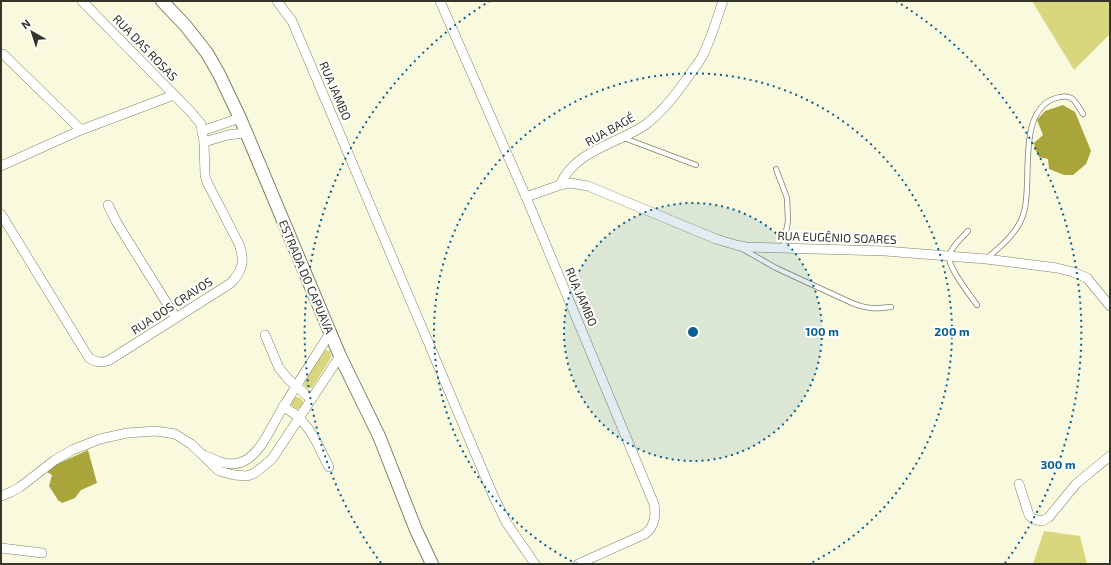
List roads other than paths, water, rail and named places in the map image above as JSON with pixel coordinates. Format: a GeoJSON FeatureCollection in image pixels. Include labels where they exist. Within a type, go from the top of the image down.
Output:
{"type":"FeatureCollection","features":[{"type":"Feature","properties":{"kind":"main road","name":"ESTRADA DO CAPUAVA"},"geometry":{"type":"LineString","coordinates":[[162,1],[185,25],[207,53],[219,74],[240,118],[245,133],[340,356],[379,436],[416,530],[432,564]]}},
{"type":"Feature","properties":{"kind":"street","name":"RUA DAS ROSAS"},"geometry":{"type":"LineString","coordinates":[[82,1],[174,95]]}},
{"type":"Feature","properties":{"kind":"street","name":"RUA JAMBO"},"geometry":{"type":"LineString","coordinates":[[276,1],[292,21],[493,496],[506,522],[535,564]]}},
{"type":"Feature","properties":{"kind":"street","name":"RUA BAGÉ"},"geometry":{"type":"LineString","coordinates":[[560,185],[569,170],[575,164],[606,146],[624,138],[645,124],[678,93],[703,55],[723,1]]}},
{"type":"Feature","properties":{"kind":"street","name":"RUA JAMBO"},"geometry":{"type":"LineString","coordinates":[[444,3],[654,504],[656,513],[655,521],[651,529],[645,534],[578,564]]}},
{"type":"Feature","properties":{"kind":"street"},"geometry":{"type":"LineString","coordinates":[[3,54],[81,130]]}},
{"type":"Feature","properties":{"kind":"street"},"geometry":{"type":"LineString","coordinates":[[1,166],[81,130],[174,95]]}},
{"type":"Feature","properties":{"kind":"street","name":"RUA DOS CRAVOS"},"geometry":{"type":"LineString","coordinates":[[1,214],[89,358],[95,362],[108,362],[231,283],[239,274],[242,264],[242,253],[239,244],[207,182],[204,165],[204,142],[201,124],[174,95]]}},
{"type":"Feature","properties":{"kind":"street"},"geometry":{"type":"LineString","coordinates":[[202,131],[240,118]]}},
{"type":"Feature","properties":{"kind":"street"},"geometry":{"type":"LineString","coordinates":[[204,142],[228,135],[245,133]]}},
{"type":"Feature","properties":{"kind":"street","name":"RUA EUGÊNIO SOARES"},"geometry":{"type":"LineString","coordinates":[[560,185],[570,183],[588,186],[716,239],[746,247],[873,250],[986,259],[1057,268],[1080,274],[1087,278],[1110,306]]}},
{"type":"Feature","properties":{"kind":"street"},"geometry":{"type":"LineString","coordinates":[[526,197],[560,185]]}},
{"type":"Feature","properties":{"kind":"street"},"geometry":{"type":"LineString","coordinates":[[108,204],[117,223],[176,318]]}},
{"type":"Feature","properties":{"kind":"street"},"geometry":{"type":"LineString","coordinates":[[203,455],[223,464],[234,464],[244,462],[252,455],[263,443],[283,406],[330,333]]}},
{"type":"Feature","properties":{"kind":"street"},"geometry":{"type":"LineString","coordinates":[[265,335],[279,368],[311,399]]}},
{"type":"Feature","properties":{"kind":"street"},"geometry":{"type":"LineString","coordinates":[[1,496],[20,487],[55,460],[72,450],[100,439],[128,433],[156,431],[175,434],[191,444],[209,463],[218,470],[226,474],[247,476],[256,472],[272,459],[340,356]]}},
{"type":"Feature","properties":{"kind":"street"},"geometry":{"type":"LineString","coordinates":[[283,406],[299,417],[312,434],[329,467]]}},
{"type":"Feature","properties":{"kind":"street"},"geometry":{"type":"LineString","coordinates":[[275,421],[289,432]]}},
{"type":"Feature","properties":{"kind":"street"},"geometry":{"type":"LineString","coordinates":[[1019,484],[1029,515],[1032,519],[1042,521],[1048,517],[1076,484],[1110,456]]}},
{"type":"Feature","properties":{"kind":"street"},"geometry":{"type":"LineString","coordinates":[[1,548],[42,553]]}},
{"type":"Feature","properties":{"kind":"lane"},"geometry":{"type":"LineString","coordinates":[[986,259],[1017,228],[1024,213],[1029,140],[1036,113],[1045,103],[1052,99],[1069,96],[1074,100],[1083,114]]}},
{"type":"Feature","properties":{"kind":"lane"},"geometry":{"type":"LineString","coordinates":[[624,138],[696,165]]}},
{"type":"Feature","properties":{"kind":"lane"},"geometry":{"type":"LineString","coordinates":[[776,169],[787,198],[788,221],[783,248]]}},
{"type":"Feature","properties":{"kind":"lane"},"geometry":{"type":"LineString","coordinates":[[968,231],[951,251],[949,257],[954,271],[977,305]]}},
{"type":"Feature","properties":{"kind":"lane"},"geometry":{"type":"LineString","coordinates":[[736,245],[752,256],[817,288],[852,303],[865,308],[877,309],[891,307]]}}]}
